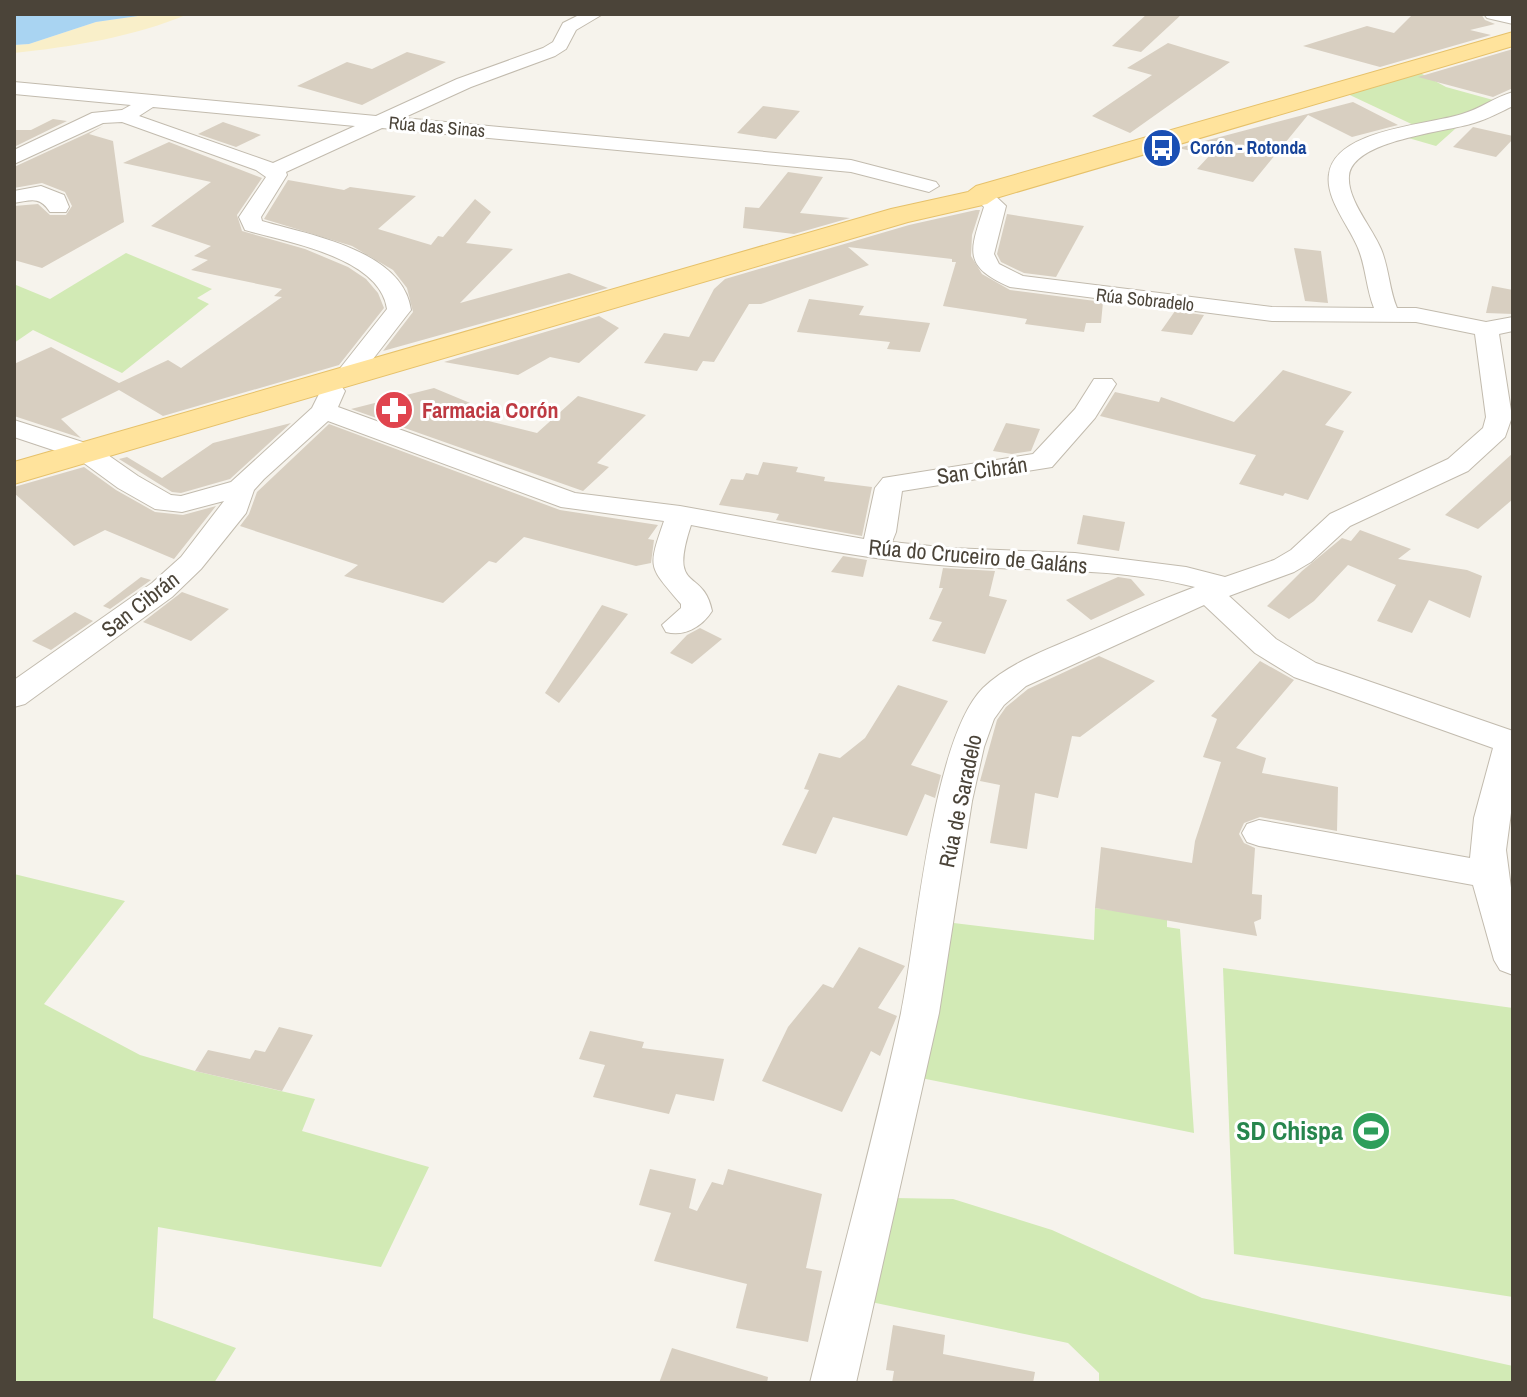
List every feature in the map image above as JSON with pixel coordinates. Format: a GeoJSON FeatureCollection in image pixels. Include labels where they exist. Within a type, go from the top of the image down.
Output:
{"type":"FeatureCollection","features":[{"type":"Feature","properties":{"kind":"main road"},"geometry":{"type":"LineString","coordinates":[[14,473],[335,389],[901,215],[958,186],[1066,167],[1513,34]]}},
{"type":"Feature","properties":{"kind":"street"},"geometry":{"type":"LineString","coordinates":[[127,116],[133,121],[272,171],[464,83],[549,52],[560,45],[569,27],[594,14]]}},
{"type":"Feature","properties":{"kind":"street"},"geometry":{"type":"LineString","coordinates":[[1493,14],[1513,34]]}},
{"type":"Feature","properties":{"kind":"street","name":"Rúa das Sinas"},"geometry":{"type":"LineString","coordinates":[[14,88],[860,168],[958,186]]}},
{"type":"Feature","properties":{"kind":"street"},"geometry":{"type":"LineString","coordinates":[[1388,313],[1380,300],[1375,259],[1344,195],[1338,176],[1341,165],[1350,155],[1378,141],[1465,120],[1513,98]]}},
{"type":"Feature","properties":{"kind":"street"},"geometry":{"type":"LineString","coordinates":[[14,158],[99,117],[127,116],[150,100]]}},
{"type":"Feature","properties":{"kind":"street","name":"San Cibrán"},"geometry":{"type":"LineString","coordinates":[[14,696],[162,590],[191,563],[236,507],[241,488],[335,389],[399,310],[399,302],[378,271],[357,258],[249,221],[277,179],[272,171]]}},
{"type":"Feature","properties":{"kind":"street","name":"Rúa Sobradelo"},"geometry":{"type":"LineString","coordinates":[[958,186],[995,206],[981,257],[994,274],[1018,282],[1046,288],[1272,314],[1388,313],[1499,326]]}},
{"type":"Feature","properties":{"kind":"street"},"geometry":{"type":"LineString","coordinates":[[14,197],[41,192],[56,200],[58,207]]}},
{"type":"Feature","properties":{"kind":"street","name":"Rúa de Saradelo"},"geometry":{"type":"LineString","coordinates":[[833,1383],[920,1013],[955,801],[967,747],[979,717],[993,697],[1015,679],[1177,604],[1284,566],[1301,556],[1340,520],[1458,465],[1496,431],[1499,417],[1499,326]]}},
{"type":"Feature","properties":{"kind":"street","name":"San Cibrán"},"geometry":{"type":"LineString","coordinates":[[874,549],[882,532],[889,488],[893,484],[1042,461],[1086,413],[1103,384]]}},
{"type":"Feature","properties":{"kind":"street","name":"Rúa do Cruceiro de Galáns"},"geometry":{"type":"LineString","coordinates":[[335,389],[571,501],[680,514],[874,549],[950,557],[1075,562],[1186,576],[1219,590]]}},
{"type":"Feature","properties":{"kind":"street"},"geometry":{"type":"LineString","coordinates":[[14,428],[60,446],[86,452],[128,482],[174,505],[241,488]]}},
{"type":"Feature","properties":{"kind":"street"},"geometry":{"type":"LineString","coordinates":[[677,625],[697,611],[693,598],[671,575],[667,564],[680,514]]}},
{"type":"Feature","properties":{"kind":"street"},"geometry":{"type":"LineString","coordinates":[[1219,590],[1237,622],[1280,659],[1512,742],[1498,785],[1488,862],[1513,960]]}},
{"type":"Feature","properties":{"kind":"street"},"geometry":{"type":"LineString","coordinates":[[1259,833],[1490,875]]}},
{"type":"Feature","properties":{"kind":"green space"},"geometry":{"type":"Polygon","coordinates":[[[1422,74],[1446,87],[1504,103],[1465,120],[1436,146],[1398,135],[1420,128],[1337,89],[1385,75],[1422,74]]]}},
{"type":"Feature","properties":{"kind":"green space"},"geometry":{"type":"Polygon","coordinates":[[[126,253],[212,289],[197,298],[209,304],[122,373],[33,330],[14,343],[16,285],[50,299],[126,253]]]}},
{"type":"Feature","properties":{"kind":"green space"},"geometry":{"type":"Polygon","coordinates":[[[14,874],[125,901],[44,1004],[140,1055],[315,1099],[302,1131],[429,1167],[381,1267],[158,1227],[153,1318],[236,1348],[214,1383],[14,1383],[14,874]]]}},
{"type":"Feature","properties":{"kind":"green space"},"geometry":{"type":"Polygon","coordinates":[[[1095,908],[1167,918],[1167,927],[1180,929],[1194,1133],[906,1075],[937,921],[1094,940],[1095,908]]]}},
{"type":"Feature","properties":{"kind":"green space","name":"SD Chispa"},"geometry":{"type":"Polygon","coordinates":[[[1223,968],[1513,1008],[1513,1297],[1234,1254],[1223,968]]]}},
{"type":"Feature","properties":{"kind":"green space"},"geometry":{"type":"Polygon","coordinates":[[[894,1198],[953,1199],[1052,1230],[1202,1298],[1513,1366],[1513,1383],[1099,1383],[1099,1373],[1068,1343],[871,1302],[894,1198]]]}},
{"type":"Feature","properties":{"kind":"sand"},"geometry":{"type":"Polygon","coordinates":[[[152,14],[188,14],[102,40],[14,53],[14,45],[29,44],[96,22],[152,14]]]}},
{"type":"Feature","properties":{"kind":"water"},"geometry":{"type":"Polygon","coordinates":[[[14,14],[152,14],[96,22],[29,44],[14,45],[14,14]]]}},
{"type":"Feature","properties":{"kind":"building"},"geometry":{"type":"Polygon","coordinates":[[[1147,14],[1182,14],[1141,52],[1112,46],[1147,14]]]}},
{"type":"Feature","properties":{"kind":"building"},"geometry":{"type":"Polygon","coordinates":[[[1413,14],[1481,14],[1485,20],[1495,24],[1470,30],[1491,35],[1380,67],[1303,46],[1367,26],[1394,33],[1413,14]]]}},
{"type":"Feature","properties":{"kind":"building"},"geometry":{"type":"Polygon","coordinates":[[[1168,43],[1230,62],[1130,133],[1092,116],[1152,75],[1127,68],[1168,43]]]}},
{"type":"Feature","properties":{"kind":"building"},"geometry":{"type":"Polygon","coordinates":[[[1513,49],[1513,88],[1493,97],[1418,77],[1513,49]]]}},
{"type":"Feature","properties":{"kind":"building"},"geometry":{"type":"Polygon","coordinates":[[[407,52],[446,62],[362,105],[297,86],[347,62],[372,69],[407,52]]]}},
{"type":"Feature","properties":{"kind":"building"},"geometry":{"type":"Polygon","coordinates":[[[1353,102],[1398,125],[1352,137],[1308,115],[1253,182],[1197,169],[1210,155],[1178,148],[1353,102]]]}},
{"type":"Feature","properties":{"kind":"building"},"geometry":{"type":"Polygon","coordinates":[[[763,106],[800,111],[776,139],[737,133],[763,106]]]}},
{"type":"Feature","properties":{"kind":"building"},"geometry":{"type":"Polygon","coordinates":[[[53,119],[67,121],[14,147],[14,130],[31,130],[53,119]]]}},
{"type":"Feature","properties":{"kind":"building"},"geometry":{"type":"Polygon","coordinates":[[[223,122],[261,135],[236,147],[198,134],[223,122]]]}},
{"type":"Feature","properties":{"kind":"building"},"geometry":{"type":"Polygon","coordinates":[[[103,126],[89,134],[113,141],[124,222],[42,268],[14,260],[14,206],[38,204],[50,215],[66,215],[72,206],[65,192],[42,183],[14,188],[14,167],[103,126]]]}},
{"type":"Feature","properties":{"kind":"building"},"geometry":{"type":"Polygon","coordinates":[[[1473,127],[1513,136],[1513,139],[1496,157],[1453,147],[1473,127]]]}},
{"type":"Feature","properties":{"kind":"building"},"geometry":{"type":"Polygon","coordinates":[[[169,142],[262,178],[237,215],[242,231],[305,249],[348,267],[366,279],[378,293],[384,308],[339,365],[163,416],[119,390],[61,419],[81,438],[14,416],[14,364],[51,347],[119,383],[168,360],[181,368],[282,297],[274,296],[282,289],[191,270],[208,260],[194,256],[211,246],[151,226],[211,182],[123,163],[169,142]]]}},
{"type":"Feature","properties":{"kind":"building"},"geometry":{"type":"Polygon","coordinates":[[[788,172],[823,177],[800,213],[850,218],[794,234],[743,228],[745,207],[759,208],[788,172]]]}},
{"type":"Feature","properties":{"kind":"building"},"geometry":{"type":"Polygon","coordinates":[[[288,180],[344,190],[350,187],[416,196],[378,229],[431,245],[438,236],[443,237],[475,199],[491,212],[466,243],[513,249],[460,303],[569,273],[608,288],[383,351],[413,312],[407,288],[393,270],[352,246],[264,219],[288,180]]]}},
{"type":"Feature","properties":{"kind":"building"},"geometry":{"type":"Polygon","coordinates":[[[980,210],[972,235],[971,256],[982,274],[1010,290],[1103,302],[1101,323],[1086,323],[1084,332],[1025,324],[1027,319],[943,306],[956,262],[952,259],[848,247],[869,265],[761,304],[749,304],[714,362],[703,361],[697,371],[644,363],[664,333],[689,337],[714,289],[725,279],[909,225],[980,210]]]}},
{"type":"Feature","properties":{"kind":"building"},"geometry":{"type":"Polygon","coordinates":[[[1007,214],[1084,226],[1056,277],[1024,273],[1001,262],[997,254],[1007,214]]]}},
{"type":"Feature","properties":{"kind":"building"},"geometry":{"type":"Polygon","coordinates":[[[1294,248],[1321,251],[1328,303],[1305,301],[1294,248]]]}},
{"type":"Feature","properties":{"kind":"building"},"geometry":{"type":"Polygon","coordinates":[[[1492,286],[1513,290],[1513,314],[1486,313],[1492,286]]]}},
{"type":"Feature","properties":{"kind":"building"},"geometry":{"type":"Polygon","coordinates":[[[809,299],[864,306],[859,315],[930,323],[920,352],[887,349],[890,342],[797,332],[809,299]]]}},
{"type":"Feature","properties":{"kind":"building"},"geometry":{"type":"Polygon","coordinates":[[[1175,311],[1204,315],[1192,335],[1161,331],[1175,311]]]}},
{"type":"Feature","properties":{"kind":"building"},"geometry":{"type":"Polygon","coordinates":[[[599,316],[619,328],[579,363],[550,357],[518,375],[444,362],[599,316]]]}},
{"type":"Feature","properties":{"kind":"building"},"geometry":{"type":"Polygon","coordinates":[[[1283,370],[1352,392],[1325,425],[1344,431],[1308,500],[1239,484],[1256,455],[1100,416],[1115,392],[1159,402],[1161,397],[1234,422],[1283,370]]]}},
{"type":"Feature","properties":{"kind":"building"},"geometry":{"type":"Polygon","coordinates":[[[434,388],[487,410],[476,418],[537,433],[578,396],[646,415],[597,463],[609,467],[583,491],[351,409],[434,388]]]}},
{"type":"Feature","properties":{"kind":"building"},"geometry":{"type":"Polygon","coordinates":[[[291,423],[230,479],[181,493],[172,492],[119,459],[127,457],[162,478],[213,443],[291,423]]]}},
{"type":"Feature","properties":{"kind":"building"},"geometry":{"type":"Polygon","coordinates":[[[1006,423],[1040,429],[1031,451],[1012,454],[993,451],[1006,423]]]}},
{"type":"Feature","properties":{"kind":"building"},"geometry":{"type":"Polygon","coordinates":[[[329,424],[560,510],[658,525],[648,539],[654,540],[651,563],[636,566],[524,537],[496,563],[489,561],[443,603],[344,576],[358,565],[240,526],[249,514],[257,492],[329,424]]]}},
{"type":"Feature","properties":{"kind":"building"},"geometry":{"type":"Polygon","coordinates":[[[1513,453],[1513,499],[1478,529],[1445,515],[1513,453]]]}},
{"type":"Feature","properties":{"kind":"building"},"geometry":{"type":"Polygon","coordinates":[[[763,462],[798,467],[796,472],[825,477],[824,481],[872,487],[862,536],[776,520],[779,514],[719,505],[731,479],[743,480],[746,473],[758,475],[763,462]]]}},
{"type":"Feature","properties":{"kind":"building"},"geometry":{"type":"Polygon","coordinates":[[[84,467],[155,512],[183,515],[216,506],[174,559],[105,530],[74,546],[14,493],[14,487],[84,467]]]}},
{"type":"Feature","properties":{"kind":"building"},"geometry":{"type":"Polygon","coordinates":[[[1083,515],[1125,522],[1119,551],[1077,544],[1083,515]]]}},
{"type":"Feature","properties":{"kind":"building"},"geometry":{"type":"Polygon","coordinates":[[[1360,530],[1411,549],[1398,559],[1467,570],[1482,576],[1470,618],[1429,600],[1412,633],[1377,621],[1396,585],[1348,565],[1314,601],[1289,619],[1267,606],[1302,571],[1342,538],[1351,541],[1360,530]]]}},
{"type":"Feature","properties":{"kind":"building"},"geometry":{"type":"Polygon","coordinates":[[[843,556],[867,560],[863,577],[831,572],[843,556]]]}},
{"type":"Feature","properties":{"kind":"building"},"geometry":{"type":"Polygon","coordinates":[[[943,568],[995,571],[989,596],[1007,600],[985,654],[932,641],[942,622],[929,619],[943,588],[939,588],[943,568]]]}},
{"type":"Feature","properties":{"kind":"building"},"geometry":{"type":"Polygon","coordinates":[[[141,577],[151,580],[110,609],[103,606],[141,577]]]}},
{"type":"Feature","properties":{"kind":"building"},"geometry":{"type":"Polygon","coordinates":[[[1118,577],[1131,579],[1145,595],[1091,620],[1066,600],[1118,577]]]}},
{"type":"Feature","properties":{"kind":"building"},"geometry":{"type":"Polygon","coordinates":[[[182,592],[229,609],[191,641],[143,622],[182,592]]]}},
{"type":"Feature","properties":{"kind":"building"},"geometry":{"type":"Polygon","coordinates":[[[602,605],[628,614],[559,703],[545,693],[602,605]]]}},
{"type":"Feature","properties":{"kind":"building"},"geometry":{"type":"Polygon","coordinates":[[[75,612],[93,621],[51,650],[32,641],[75,612]]]}},
{"type":"Feature","properties":{"kind":"building"},"geometry":{"type":"Polygon","coordinates":[[[700,628],[722,639],[692,664],[670,653],[687,635],[700,628]]]}},
{"type":"Feature","properties":{"kind":"building"},"geometry":{"type":"Polygon","coordinates":[[[1099,656],[1155,681],[1080,737],[1072,736],[1058,798],[1035,793],[1027,849],[990,843],[1000,785],[980,781],[997,720],[1006,707],[1028,689],[1099,656]]]}},
{"type":"Feature","properties":{"kind":"building"},"geometry":{"type":"Polygon","coordinates":[[[1260,661],[1294,680],[1236,748],[1266,758],[1262,773],[1338,787],[1337,831],[1260,817],[1244,823],[1239,834],[1244,843],[1255,848],[1252,894],[1262,895],[1261,919],[1254,922],[1257,936],[1095,908],[1101,847],[1192,863],[1195,841],[1221,762],[1203,757],[1217,719],[1211,716],[1260,661]]]}},
{"type":"Feature","properties":{"kind":"building"},"geometry":{"type":"Polygon","coordinates":[[[898,685],[948,701],[911,765],[941,775],[935,798],[925,794],[907,836],[833,817],[816,854],[782,845],[809,790],[804,789],[819,753],[840,758],[865,738],[898,685]]]}},
{"type":"Feature","properties":{"kind":"building"},"geometry":{"type":"Polygon","coordinates":[[[859,947],[905,966],[878,1008],[897,1016],[880,1056],[871,1051],[842,1112],[762,1081],[788,1027],[823,984],[833,988],[859,947]]]}},
{"type":"Feature","properties":{"kind":"building"},"geometry":{"type":"Polygon","coordinates":[[[279,1027],[313,1035],[282,1091],[195,1071],[208,1050],[250,1059],[255,1050],[265,1052],[279,1027]]]}},
{"type":"Feature","properties":{"kind":"building"},"geometry":{"type":"Polygon","coordinates":[[[590,1031],[644,1042],[642,1048],[724,1059],[714,1101],[676,1094],[669,1114],[593,1097],[605,1065],[579,1059],[590,1031]]]}},
{"type":"Feature","properties":{"kind":"building"},"geometry":{"type":"Polygon","coordinates":[[[650,1169],[696,1179],[689,1208],[697,1211],[712,1182],[723,1185],[728,1169],[822,1194],[806,1268],[822,1271],[808,1342],[736,1328],[747,1284],[654,1261],[671,1213],[639,1205],[650,1169]]]}},
{"type":"Feature","properties":{"kind":"building"},"geometry":{"type":"Polygon","coordinates":[[[893,1325],[945,1335],[943,1354],[1035,1372],[1033,1383],[892,1383],[894,1371],[886,1370],[893,1325]]]}},
{"type":"Feature","properties":{"kind":"building"},"geometry":{"type":"Polygon","coordinates":[[[672,1348],[768,1377],[767,1383],[659,1383],[672,1348]]]}},
{"type":"Feature","properties":{"kind":"place","name":"Corón - Rotonda"},"geometry":{"type":"Point","coordinates":[1162,148]}},
{"type":"Feature","properties":{"kind":"place","name":"Farmacia Corón"},"geometry":{"type":"Point","coordinates":[394,410]}},
{"type":"Feature","properties":{"kind":"place","name":"SD Chispa"},"geometry":{"type":"Point","coordinates":[1371,1131]}}]}
